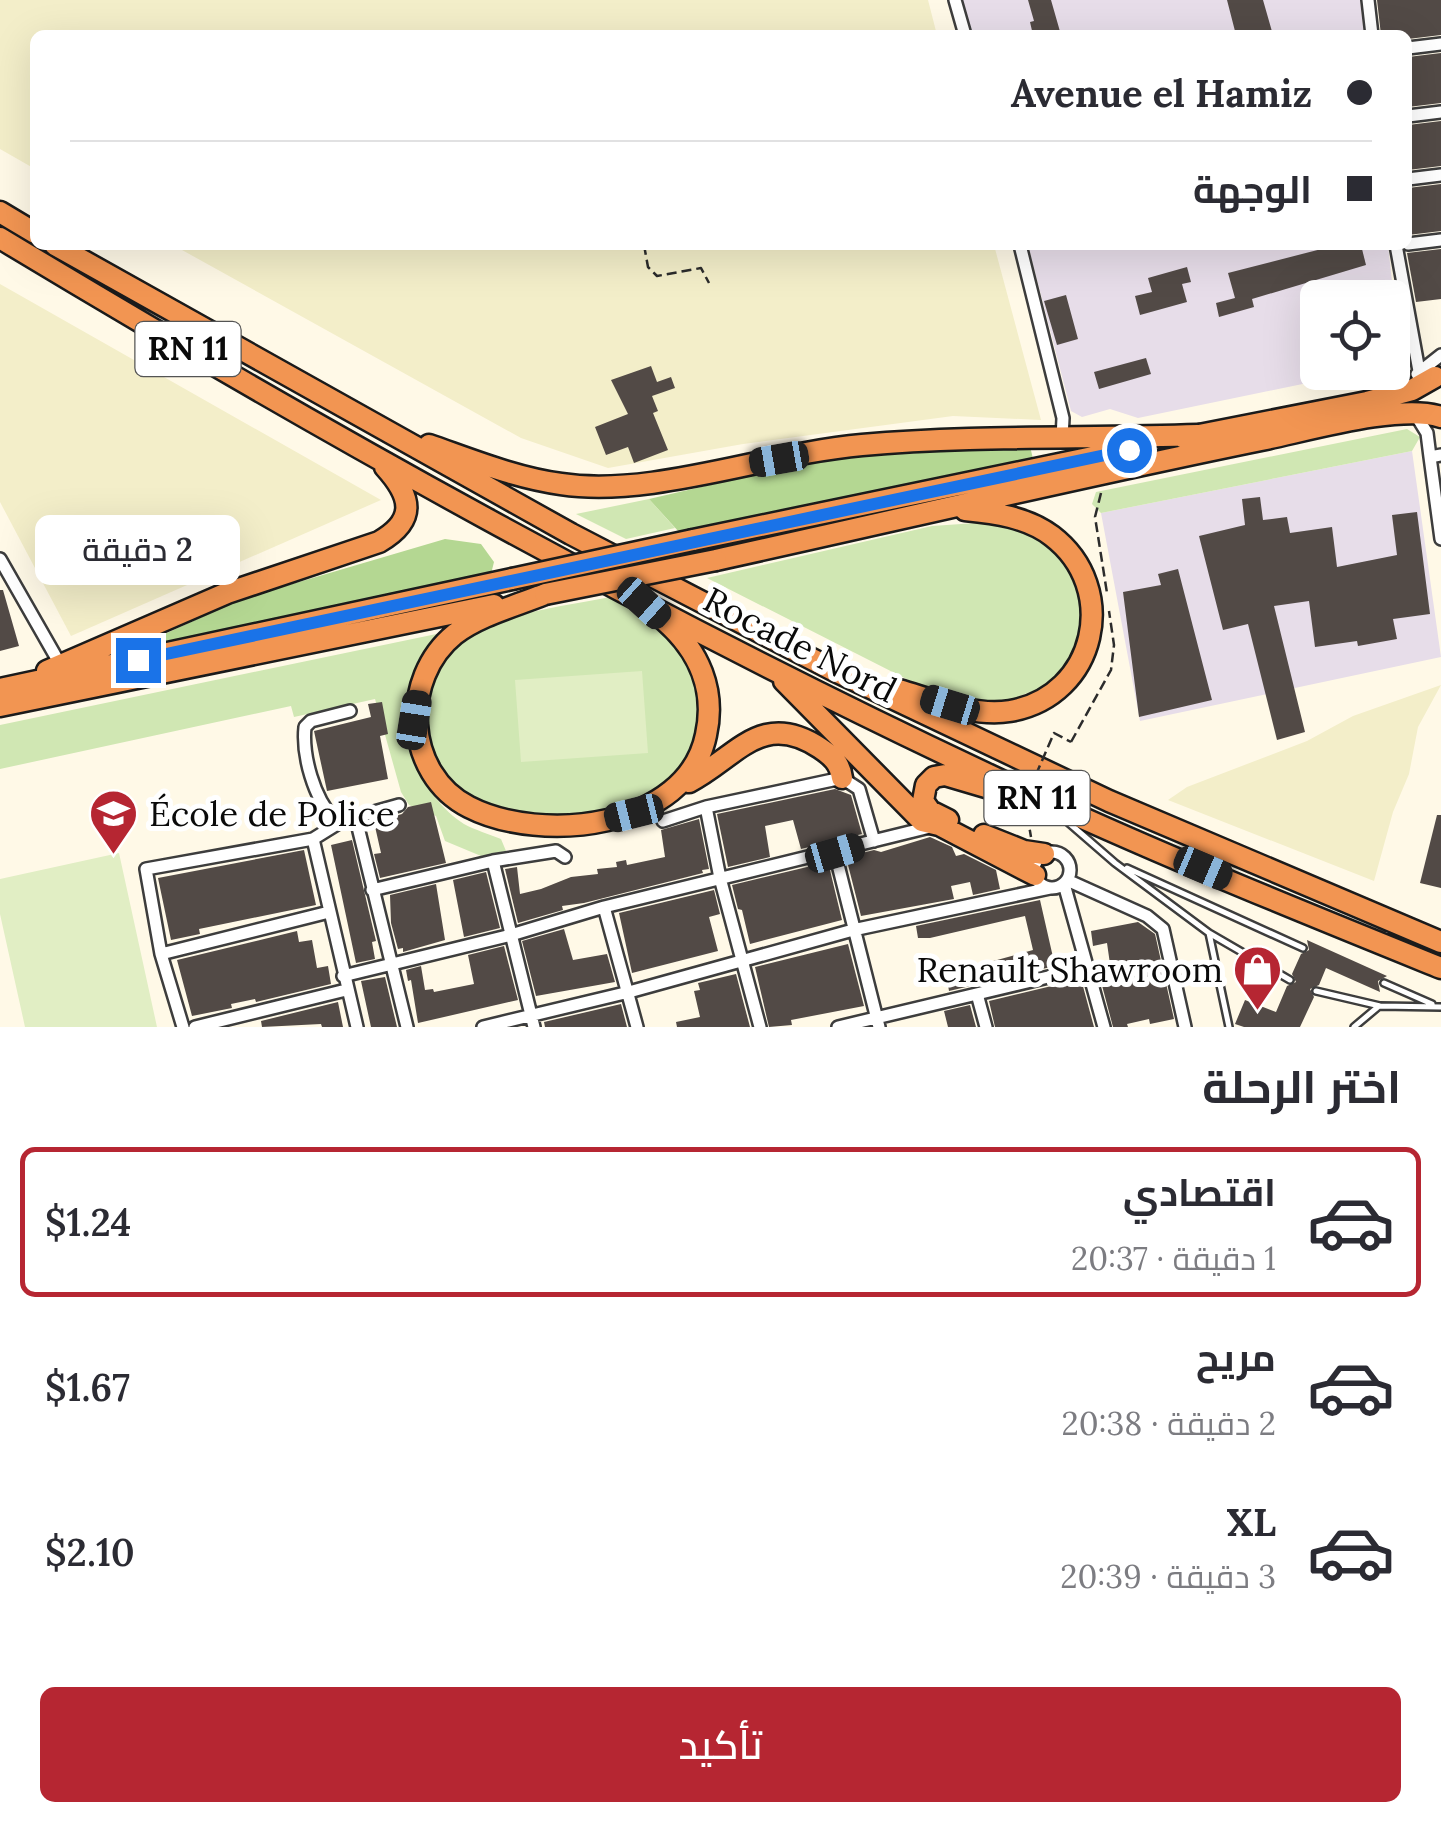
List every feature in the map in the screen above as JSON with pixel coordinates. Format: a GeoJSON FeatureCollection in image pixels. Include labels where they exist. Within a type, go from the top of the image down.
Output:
{"type":"FeatureCollection","features":[{"type":"Feature","properties":{"kind":"highway"},"geometry":{"type":"LineString","coordinates":[[0,212],[30,230]]}},
{"type":"Feature","properties":{"kind":"highway","name":"Rocade Nord"},"geometry":{"type":"LineString","coordinates":[[0,238],[376,458],[776,672],[1046,801],[1441,968]]}},
{"type":"Feature","properties":{"kind":"highway","name":"Rocade Nord"},"geometry":{"type":"LineString","coordinates":[[64,250],[571,534],[836,670],[1109,801],[1441,942]]}},
{"type":"Feature","properties":{"kind":"highway"},"geometry":{"type":"LineString","coordinates":[[0,689],[693,540],[1367,402],[1398,393],[1432,373]]}},
{"type":"Feature","properties":{"kind":"highway"},"geometry":{"type":"LineString","coordinates":[[1432,373],[1428,400],[1441,417]]}},
{"type":"Feature","properties":{"kind":"highway"},"geometry":{"type":"LineString","coordinates":[[0,706],[716,560],[1362,419],[1414,412],[1441,417]]}},
{"type":"Feature","properties":{"kind":"highway"},"geometry":{"type":"LineString","coordinates":[[380,429],[527,476],[560,484],[594,486],[635,484],[858,445],[920,440],[1198,435]]}},
{"type":"Feature","properties":{"kind":"highway"},"geometry":{"type":"LineString","coordinates":[[25,684],[60,664],[227,593],[379,542],[400,530],[406,500],[399,483],[376,458]]}},
{"type":"Feature","properties":{"kind":"highway"},"geometry":{"type":"LineString","coordinates":[[836,670],[950,705],[990,712],[1013,710],[1038,700],[1055,690],[1079,664],[1094,622],[1088,583],[1074,558],[1051,535],[1006,515],[948,508]]}},
{"type":"Feature","properties":{"kind":"highway"},"geometry":{"type":"LineString","coordinates":[[545,594],[455,634],[436,653],[420,684],[414,720],[424,758],[442,785],[465,805],[497,819],[532,825],[566,826],[634,813],[702,775],[749,739],[776,733],[803,737],[834,758],[842,778]]}},
{"type":"Feature","properties":{"kind":"highway"},"geometry":{"type":"LineString","coordinates":[[644,603],[684,638],[701,668],[710,701],[704,748],[697,764],[676,788]]}},
{"type":"Feature","properties":{"kind":"highway"},"geometry":{"type":"LineString","coordinates":[[776,672],[910,811],[1042,881]]}},
{"type":"Feature","properties":{"kind":"highway"},"geometry":{"type":"LineString","coordinates":[[1039,854],[934,814],[924,801],[923,790],[934,777],[945,775],[1046,801]]}},
{"type":"Feature","properties":{"kind":"street"},"geometry":{"type":"LineString","coordinates":[[955,0],[961,30]]}},
{"type":"Feature","properties":{"kind":"street"},"geometry":{"type":"LineString","coordinates":[[1368,0],[1371,30]]}},
{"type":"Feature","properties":{"kind":"street"},"geometry":{"type":"LineString","coordinates":[[1412,48],[1441,44]]}},
{"type":"Feature","properties":{"kind":"street"},"geometry":{"type":"LineString","coordinates":[[1412,116],[1441,112]]}},
{"type":"Feature","properties":{"kind":"street"},"geometry":{"type":"LineString","coordinates":[[1412,179],[1441,175]]}},
{"type":"Feature","properties":{"kind":"street"},"geometry":{"type":"LineString","coordinates":[[1412,244],[1441,240]]}},
{"type":"Feature","properties":{"kind":"street"},"geometry":{"type":"LineString","coordinates":[[1021,250],[1063,418],[1062,439]]}},
{"type":"Feature","properties":{"kind":"street"},"geometry":{"type":"LineString","coordinates":[[1401,250],[1432,373]]}},
{"type":"Feature","properties":{"kind":"street"},"geometry":{"type":"LineString","coordinates":[[1432,373],[1441,354]]}},
{"type":"Feature","properties":{"kind":"street"},"geometry":{"type":"LineString","coordinates":[[1414,412],[1436,456],[1441,538]]}},
{"type":"Feature","properties":{"kind":"street"},"geometry":{"type":"LineString","coordinates":[[0,559],[60,664]]}},
{"type":"Feature","properties":{"kind":"street"},"geometry":{"type":"LineString","coordinates":[[342,821],[334,819],[320,800],[304,735],[311,721],[350,711]]}},
{"type":"Feature","properties":{"kind":"street"},"geometry":{"type":"LineString","coordinates":[[663,820],[842,778],[859,789],[874,841]]}},
{"type":"Feature","properties":{"kind":"street"},"geometry":{"type":"LineString","coordinates":[[183,1027],[161,954],[146,870],[314,839],[342,821],[398,805]]}},
{"type":"Feature","properties":{"kind":"street"},"geometry":{"type":"LineString","coordinates":[[706,807],[720,878],[760,1027]]}},
{"type":"Feature","properties":{"kind":"street"},"geometry":{"type":"LineString","coordinates":[[356,818],[407,1027]]}},
{"type":"Feature","properties":{"kind":"street"},"geometry":{"type":"LineString","coordinates":[[342,976],[939,824]]}},
{"type":"Feature","properties":{"kind":"street"},"geometry":{"type":"LineString","coordinates":[[314,839],[356,1027]]}},
{"type":"Feature","properties":{"kind":"street"},"geometry":{"type":"LineString","coordinates":[[372,890],[493,861],[556,851],[565,857]]}},
{"type":"Feature","properties":{"kind":"street"},"geometry":{"type":"LineString","coordinates":[[1042,881],[1036,863],[1039,854],[1056,852],[1066,858],[1070,869],[1065,882],[1104,1027]]}},
{"type":"Feature","properties":{"kind":"street"},"geometry":{"type":"LineString","coordinates":[[835,853],[878,1022]]}},
{"type":"Feature","properties":{"kind":"street"},"geometry":{"type":"LineString","coordinates":[[493,861],[533,1022]]}},
{"type":"Feature","properties":{"kind":"street"},"geometry":{"type":"LineString","coordinates":[[483,1027],[533,1022],[742,960],[1042,881],[1065,882],[1148,916],[1163,929],[1183,1026]]}},
{"type":"Feature","properties":{"kind":"street"},"geometry":{"type":"LineString","coordinates":[[604,907],[637,1027]]}},
{"type":"Feature","properties":{"kind":"street"},"geometry":{"type":"LineString","coordinates":[[161,954],[329,912]]}},
{"type":"Feature","properties":{"kind":"street"},"geometry":{"type":"LineString","coordinates":[[838,1027],[878,1022],[1086,968]]}},
{"type":"Feature","properties":{"kind":"street"},"geometry":{"type":"LineString","coordinates":[[195,1027],[346,990]]}},
{"type":"Feature","properties":{"kind":"street"},"geometry":{"type":"LineString","coordinates":[[977,994],[986,1027]]}},
{"type":"Feature","properties":{"kind":"lane"},"geometry":{"type":"LineString","coordinates":[[1046,801],[1116,863],[1210,933],[1290,980]]}},
{"type":"Feature","properties":{"kind":"lane"},"geometry":{"type":"LineString","coordinates":[[1116,863],[1303,948]]}},
{"type":"Feature","properties":{"kind":"lane"},"geometry":{"type":"LineString","coordinates":[[1210,933],[1229,1027]]}},
{"type":"Feature","properties":{"kind":"lane"},"geometry":{"type":"LineString","coordinates":[[1384,983],[1439,1007]]}},
{"type":"Feature","properties":{"kind":"lane"},"geometry":{"type":"LineString","coordinates":[[1316,992],[1380,1006],[1439,1007]]}},
{"type":"Feature","properties":{"kind":"lane"},"geometry":{"type":"LineString","coordinates":[[1354,1027],[1380,1006]]}},
{"type":"Feature","properties":{"kind":"path"},"geometry":{"type":"LineString","coordinates":[[645,250],[648,268],[658,276],[702,268],[709,283]]}},
{"type":"Feature","properties":{"kind":"path"},"geometry":{"type":"LineString","coordinates":[[1102,490],[1095,517],[1106,594]]}},
{"type":"Feature","properties":{"kind":"path"},"geometry":{"type":"LineString","coordinates":[[1018,816],[1054,734],[1071,742],[1111,670],[1114,645],[1109,612]]}},
{"type":"Feature","properties":{"kind":"path"},"geometry":{"type":"LineString","coordinates":[[1027,814],[1039,854]]}},
{"type":"Feature","properties":{"kind":"shaded area"},"geometry":{"type":"Polygon","coordinates":[[[0,0],[928,0],[936,30],[30,30],[30,166],[0,149],[0,0]]]}},
{"type":"Feature","properties":{"kind":"shaded area"},"geometry":{"type":"Polygon","coordinates":[[[962,0],[1360,0],[1363,30],[968,30],[962,0]]]}},
{"type":"Feature","properties":{"kind":"shaded area"},"geometry":{"type":"Polygon","coordinates":[[[182,250],[995,250],[1041,420],[953,416],[743,444],[608,468],[521,438],[182,250]]]}},
{"type":"Feature","properties":{"kind":"shaded area"},"geometry":{"type":"Polygon","coordinates":[[[1029,250],[1389,250],[1392,280],[1300,280],[1300,384],[1138,418],[1110,409],[1082,417],[1071,411],[1029,250]]]}},
{"type":"Feature","properties":{"kind":"shaded area"},"geometry":{"type":"Polygon","coordinates":[[[0,284],[381,500],[71,636],[0,502],[0,284]]]}},
{"type":"Feature","properties":{"kind":"shaded area"},"geometry":{"type":"Polygon","coordinates":[[[1412,451],[1441,657],[1140,721],[1101,513],[1412,451]]]}},
{"type":"Feature","properties":{"kind":"shaded area"},"geometry":{"type":"Polygon","coordinates":[[[1441,685],[1418,727],[1409,774],[1393,812],[1374,881],[1168,800],[1187,787],[1307,741],[1353,716],[1441,685]]]}},
{"type":"Feature","properties":{"kind":"green space"},"geometry":{"type":"Polygon","coordinates":[[[1407,429],[1420,437],[1412,451],[1101,513],[1092,504],[1096,492],[1407,429]]]}},
{"type":"Feature","properties":{"kind":"green space"},"geometry":{"type":"Polygon","coordinates":[[[1030,446],[1033,459],[679,532],[649,499],[823,459],[1030,446]]]}},
{"type":"Feature","properties":{"kind":"green space"},"geometry":{"type":"Polygon","coordinates":[[[649,499],[675,528],[626,539],[576,514],[649,499]]]}},
{"type":"Feature","properties":{"kind":"green space"},"geometry":{"type":"Polygon","coordinates":[[[1011,523],[1040,535],[1075,570],[1086,620],[1066,669],[1043,687],[1012,699],[977,702],[930,691],[707,578],[932,526],[1011,523]]]}},
{"type":"Feature","properties":{"kind":"green space"},"geometry":{"type":"Polygon","coordinates":[[[445,539],[481,544],[494,562],[491,574],[154,649],[145,643],[241,599],[445,539]]]}},
{"type":"Feature","properties":{"kind":"green space"},"geometry":{"type":"Polygon","coordinates":[[[610,597],[664,631],[689,659],[697,676],[700,720],[682,766],[644,798],[595,815],[541,817],[491,805],[450,779],[428,740],[430,686],[441,662],[458,644],[505,620],[610,597]]]}},
{"type":"Feature","properties":{"kind":"green space"},"geometry":{"type":"Polygon","coordinates":[[[446,632],[411,685],[407,704],[410,743],[416,763],[436,798],[464,824],[501,839],[506,851],[481,856],[445,841],[436,816],[409,805],[401,792],[375,699],[294,717],[291,706],[0,769],[0,725],[446,632]]]}},
{"type":"Feature","properties":{"kind":"green space"},"geometry":{"type":"Polygon","coordinates":[[[642,671],[648,753],[521,762],[515,680],[642,671]]]}},
{"type":"Feature","properties":{"kind":"green space"},"geometry":{"type":"Polygon","coordinates":[[[119,853],[157,1027],[25,1027],[0,914],[0,879],[119,853]]]}},
{"type":"Feature","properties":{"kind":"building"},"geometry":{"type":"Polygon","coordinates":[[[1028,0],[1051,0],[1060,30],[1032,30],[1030,22],[1034,21],[1028,0]]]}},
{"type":"Feature","properties":{"kind":"building"},"geometry":{"type":"Polygon","coordinates":[[[1227,0],[1263,0],[1272,30],[1235,30],[1227,0]]]}},
{"type":"Feature","properties":{"kind":"building"},"geometry":{"type":"Polygon","coordinates":[[[1377,0],[1441,0],[1441,35],[1412,39],[1412,30],[1380,30],[1377,0]]]}},
{"type":"Feature","properties":{"kind":"building"},"geometry":{"type":"Polygon","coordinates":[[[1441,53],[1441,103],[1412,107],[1412,57],[1441,53]]]}},
{"type":"Feature","properties":{"kind":"building"},"geometry":{"type":"Polygon","coordinates":[[[1441,121],[1441,166],[1412,170],[1412,125],[1441,121]]]}},
{"type":"Feature","properties":{"kind":"building"},"geometry":{"type":"Polygon","coordinates":[[[1441,184],[1441,231],[1412,235],[1412,188],[1441,184]]]}},
{"type":"Feature","properties":{"kind":"building"},"geometry":{"type":"Polygon","coordinates":[[[1441,249],[1441,299],[1416,302],[1407,253],[1441,249]]]}},
{"type":"Feature","properties":{"kind":"building"},"geometry":{"type":"Polygon","coordinates":[[[1318,250],[1362,250],[1366,265],[1316,280],[1300,280],[1300,285],[1252,299],[1254,307],[1219,317],[1216,303],[1235,298],[1228,273],[1318,250]]]}},
{"type":"Feature","properties":{"kind":"building"},"geometry":{"type":"Polygon","coordinates":[[[1187,267],[1191,282],[1182,284],[1187,302],[1140,315],[1135,296],[1152,292],[1148,278],[1187,267]]]}},
{"type":"Feature","properties":{"kind":"building"},"geometry":{"type":"Polygon","coordinates":[[[1066,295],[1078,339],[1057,345],[1044,301],[1066,295]]]}},
{"type":"Feature","properties":{"kind":"building"},"geometry":{"type":"Polygon","coordinates":[[[1146,358],[1151,374],[1099,389],[1094,372],[1146,358]]]}},
{"type":"Feature","properties":{"kind":"building"},"geometry":{"type":"Polygon","coordinates":[[[651,366],[657,382],[671,377],[675,388],[652,396],[658,411],[653,413],[668,450],[634,463],[628,447],[606,455],[595,427],[628,414],[611,380],[651,366]]]}},
{"type":"Feature","properties":{"kind":"building"},"geometry":{"type":"Polygon","coordinates":[[[1260,497],[1263,520],[1287,517],[1290,533],[1332,527],[1337,567],[1397,555],[1392,515],[1417,512],[1430,614],[1393,619],[1397,639],[1358,646],[1357,641],[1315,647],[1309,601],[1274,606],[1305,732],[1277,740],[1248,624],[1223,630],[1199,536],[1245,525],[1242,499],[1260,497]]]}},
{"type":"Feature","properties":{"kind":"building"},"geometry":{"type":"Polygon","coordinates":[[[1178,569],[1212,700],[1139,717],[1123,592],[1161,585],[1158,574],[1178,569]]]}},
{"type":"Feature","properties":{"kind":"building"},"geometry":{"type":"Polygon","coordinates":[[[0,590],[19,646],[0,651],[0,590]]]}},
{"type":"Feature","properties":{"kind":"building"},"geometry":{"type":"Polygon","coordinates":[[[382,702],[388,734],[380,736],[388,779],[327,791],[314,731],[371,717],[368,704],[382,702]]]}},
{"type":"Feature","properties":{"kind":"building"},"geometry":{"type":"Polygon","coordinates":[[[835,789],[851,795],[862,834],[801,849],[793,820],[765,826],[770,857],[728,867],[717,814],[835,789]]]}},
{"type":"Feature","properties":{"kind":"building"},"geometry":{"type":"Polygon","coordinates":[[[431,802],[446,863],[380,878],[374,854],[381,853],[374,822],[431,802]]]}},
{"type":"Feature","properties":{"kind":"building"},"geometry":{"type":"Polygon","coordinates":[[[1437,815],[1441,815],[1441,888],[1420,883],[1437,815]]]}},
{"type":"Feature","properties":{"kind":"building"},"geometry":{"type":"Polygon","coordinates":[[[699,819],[709,869],[702,870],[703,873],[562,906],[563,910],[518,923],[505,869],[517,867],[520,894],[541,889],[571,877],[598,874],[597,869],[617,867],[616,862],[626,860],[627,865],[665,857],[661,830],[699,819]]]}},
{"type":"Feature","properties":{"kind":"building"},"geometry":{"type":"Polygon","coordinates":[[[930,837],[952,847],[956,856],[964,854],[996,870],[1000,889],[973,895],[970,882],[951,886],[954,899],[861,916],[846,857],[881,852],[930,837]]]}},
{"type":"Feature","properties":{"kind":"building"},"geometry":{"type":"Polygon","coordinates":[[[352,840],[376,941],[372,942],[375,959],[356,963],[331,845],[352,840]]]}},
{"type":"Feature","properties":{"kind":"building"},"geometry":{"type":"Polygon","coordinates":[[[304,850],[316,905],[199,929],[200,934],[171,940],[158,878],[304,850]]]}},
{"type":"Feature","properties":{"kind":"building"},"geometry":{"type":"Polygon","coordinates":[[[828,862],[842,920],[750,944],[732,885],[828,862]]]}},
{"type":"Feature","properties":{"kind":"building"},"geometry":{"type":"Polygon","coordinates":[[[486,872],[500,928],[464,937],[453,880],[486,872]]]}},
{"type":"Feature","properties":{"kind":"building"},"geometry":{"type":"Polygon","coordinates":[[[436,884],[445,940],[403,952],[403,948],[398,949],[391,923],[390,895],[436,884]]]}},
{"type":"Feature","properties":{"kind":"building"},"geometry":{"type":"Polygon","coordinates":[[[714,890],[720,914],[709,917],[718,951],[632,973],[619,913],[714,890]]]}},
{"type":"Feature","properties":{"kind":"building"},"geometry":{"type":"Polygon","coordinates":[[[1040,900],[1055,966],[949,991],[946,974],[1033,950],[1025,916],[930,938],[918,938],[916,926],[1040,900]]]}},
{"type":"Feature","properties":{"kind":"building"},"geometry":{"type":"Polygon","coordinates":[[[1138,922],[1155,934],[1174,1019],[1150,1024],[1149,1019],[1127,1024],[1128,1027],[1113,1027],[1099,974],[1111,971],[1107,943],[1093,946],[1091,931],[1138,922]]]}},
{"type":"Feature","properties":{"kind":"building"},"geometry":{"type":"Polygon","coordinates":[[[564,929],[573,960],[607,954],[615,982],[536,996],[522,941],[564,929]]]}},
{"type":"Feature","properties":{"kind":"building"},"geometry":{"type":"Polygon","coordinates":[[[297,931],[299,942],[312,940],[317,968],[328,966],[331,984],[192,1016],[177,960],[297,931]]]}},
{"type":"Feature","properties":{"kind":"building"},"geometry":{"type":"Polygon","coordinates":[[[1307,940],[1387,976],[1378,981],[1380,992],[1326,968],[1319,985],[1310,989],[1314,997],[1300,1027],[1235,1024],[1245,1000],[1276,1012],[1287,986],[1296,982],[1292,974],[1301,954],[1309,950],[1307,940]]]}},
{"type":"Feature","properties":{"kind":"building"},"geometry":{"type":"Polygon","coordinates":[[[848,944],[864,1006],[791,1020],[792,1025],[769,1027],[755,967],[848,944]]]}},
{"type":"Feature","properties":{"kind":"building"},"geometry":{"type":"Polygon","coordinates":[[[504,946],[518,1000],[418,1023],[406,970],[421,966],[425,990],[434,992],[474,984],[468,955],[504,946]]]}},
{"type":"Feature","properties":{"kind":"building"},"geometry":{"type":"Polygon","coordinates":[[[736,974],[750,1027],[677,1027],[676,1022],[700,1017],[694,991],[700,990],[698,983],[736,974]]]}},
{"type":"Feature","properties":{"kind":"building"},"geometry":{"type":"Polygon","coordinates":[[[385,977],[397,1027],[371,1027],[361,981],[385,977]]]}},
{"type":"Feature","properties":{"kind":"building"},"geometry":{"type":"Polygon","coordinates":[[[1081,979],[1094,1027],[995,1027],[989,1001],[1081,979]]]}},
{"type":"Feature","properties":{"kind":"building"},"geometry":{"type":"Polygon","coordinates":[[[338,1002],[343,1027],[262,1027],[261,1021],[338,1002]]]}},
{"type":"Feature","properties":{"kind":"building"},"geometry":{"type":"Polygon","coordinates":[[[621,1004],[627,1027],[545,1027],[544,1022],[621,1004]]]}},
{"type":"Feature","properties":{"kind":"building"},"geometry":{"type":"Polygon","coordinates":[[[970,1005],[976,1027],[948,1027],[944,1011],[970,1005]]]}},
{"type":"Feature","properties":{"kind":"place","name":"École de Police"},"geometry":{"type":"Point","coordinates":[114,856]}},
{"type":"Feature","properties":{"kind":"place","name":"Renault Shawroom"},"geometry":{"type":"Point","coordinates":[1258,1012]}},
{"type":"Feature","properties":{"kind":"route"},"geometry":{"type":"LineString","coordinates":[[138,660],[1129,450]]}}]}
